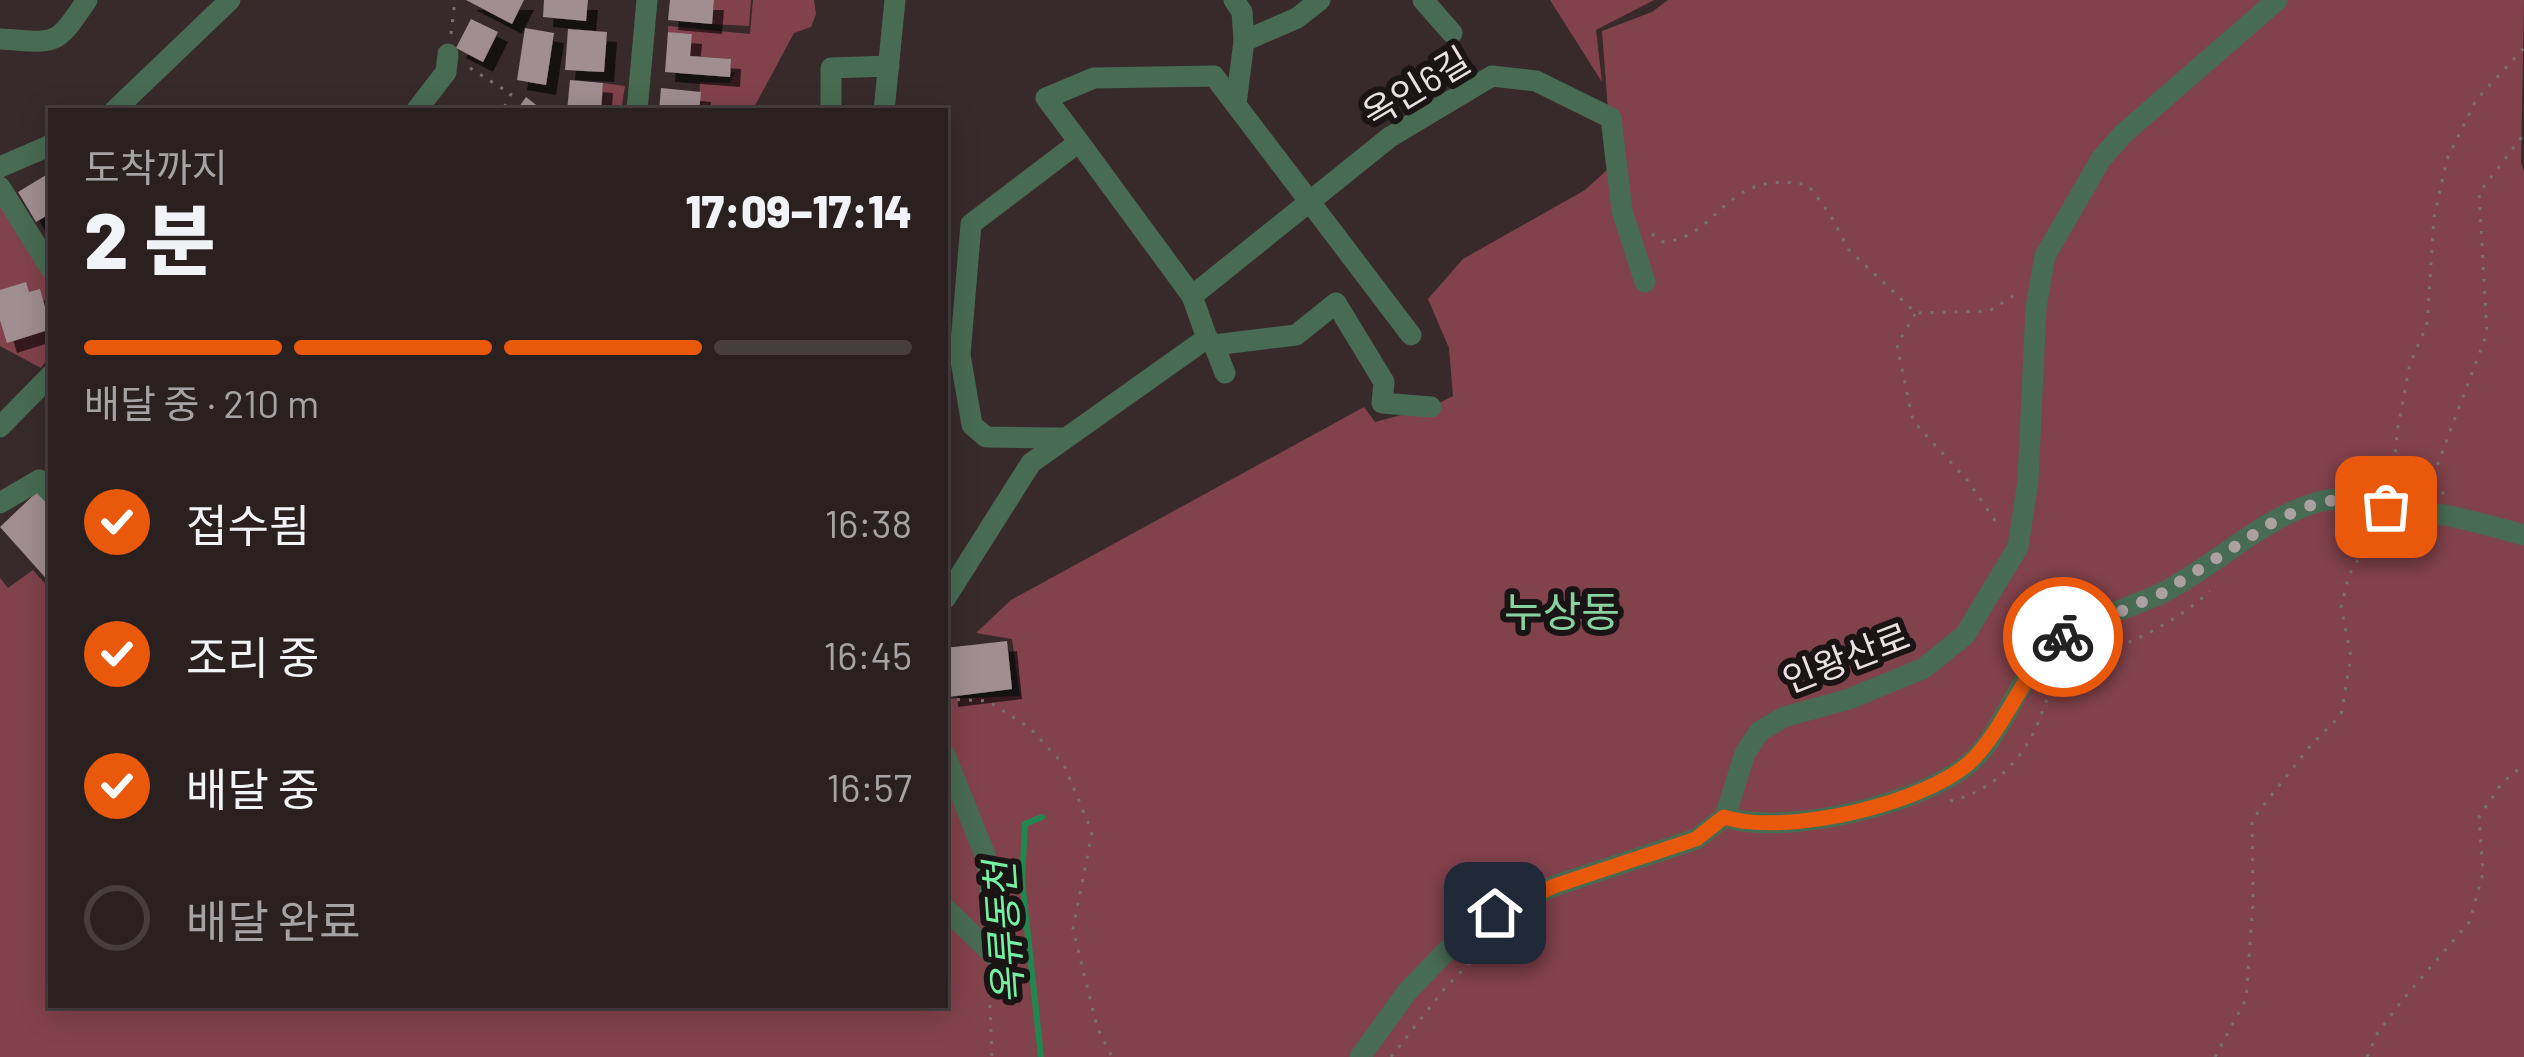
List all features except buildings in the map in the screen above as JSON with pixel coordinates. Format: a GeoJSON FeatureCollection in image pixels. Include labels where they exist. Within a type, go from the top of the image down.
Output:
{"type":"FeatureCollection","features":[{"type":"Feature","properties":{"kind":"street"},"geometry":{"type":"LineString","coordinates":[[0,39],[47,41],[63,36],[87,0]]}},
{"type":"Feature","properties":{"kind":"street"},"geometry":{"type":"LineString","coordinates":[[117,108],[231,0]]}},
{"type":"Feature","properties":{"kind":"street"},"geometry":{"type":"LineString","coordinates":[[131,108],[227,23],[231,0]]}},
{"type":"Feature","properties":{"kind":"street"},"geometry":{"type":"LineString","coordinates":[[637,108],[647,0]]}},
{"type":"Feature","properties":{"kind":"street"},"geometry":{"type":"LineString","coordinates":[[884,108],[896,0]]}},
{"type":"Feature","properties":{"kind":"street"},"geometry":{"type":"LineString","coordinates":[[1234,0],[1242,12],[1244,41],[1235,104]]}},
{"type":"Feature","properties":{"kind":"street"},"geometry":{"type":"LineString","coordinates":[[1244,41],[1297,18],[1320,0]]}},
{"type":"Feature","properties":{"kind":"street"},"geometry":{"type":"LineString","coordinates":[[1423,0],[1452,33]]}},
{"type":"Feature","properties":{"kind":"street","name":"인왕산로"},"geometry":{"type":"LineString","coordinates":[[1724,817],[1744,753],[1760,731],[1784,717],[1849,699],[1924,668],[1964,635],[2018,547],[2027,481],[2036,307],[2045,256],[2089,178],[2123,134],[2277,0]]}},
{"type":"Feature","properties":{"kind":"street"},"geometry":{"type":"LineString","coordinates":[[418,108],[446,72],[448,54]]}},
{"type":"Feature","properties":{"kind":"street"},"geometry":{"type":"LineString","coordinates":[[831,108],[831,68],[889,66]]}},
{"type":"Feature","properties":{"kind":"street"},"geometry":{"type":"LineString","coordinates":[[1225,373],[1192,296],[1046,98],[1094,78],[1214,76],[1411,335]]}},
{"type":"Feature","properties":{"kind":"street","name":"옥인6길"},"geometry":{"type":"LineString","coordinates":[[1192,296],[1390,137],[1492,76],[1536,81],[1610,118],[1622,211],[1646,282]]}},
{"type":"Feature","properties":{"kind":"street"},"geometry":{"type":"LineString","coordinates":[[1062,438],[986,437],[972,425],[960,356],[970,224],[1079,142]]}},
{"type":"Feature","properties":{"kind":"street"},"geometry":{"type":"LineString","coordinates":[[0,166],[48,147]]}},
{"type":"Feature","properties":{"kind":"street"},"geometry":{"type":"LineString","coordinates":[[0,187],[48,264]]}},
{"type":"Feature","properties":{"kind":"street"},"geometry":{"type":"LineString","coordinates":[[948,594],[1031,463],[1062,438],[1210,342],[1296,335],[1366,276]]}},
{"type":"Feature","properties":{"kind":"street"},"geometry":{"type":"LineString","coordinates":[[1336,303],[1384,382],[1382,403],[1431,407]]}},
{"type":"Feature","properties":{"kind":"street"},"geometry":{"type":"LineString","coordinates":[[0,427],[48,378]]}},
{"type":"Feature","properties":{"kind":"street"},"geometry":{"type":"LineString","coordinates":[[0,503],[39,479],[48,490]]}},
{"type":"Feature","properties":{"kind":"street"},"geometry":{"type":"LineString","coordinates":[[1360,1057],[1407,992],[1460,937],[1495,913],[1554,886],[1696,839],[1724,817],[1772,823],[1841,817],[1951,778],[1977,755],[2060,639],[2162,593],[2278,519],[2321,501],[2366,500],[2398,511],[2442,515],[2524,535]]}},
{"type":"Feature","properties":{"kind":"street"},"geometry":{"type":"LineString","coordinates":[[948,762],[985,855],[1002,963],[948,911]]}},
{"type":"Feature","properties":{"kind":"path"},"geometry":{"type":"LineString","coordinates":[[455,0],[448,54],[511,94],[504,108]]}},
{"type":"Feature","properties":{"kind":"path"},"geometry":{"type":"LineString","coordinates":[[2449,499],[2431,482],[2487,333],[2479,193],[2524,134]]}},
{"type":"Feature","properties":{"kind":"path"},"geometry":{"type":"LineString","coordinates":[[1622,211],[1664,242],[1679,241],[1744,188],[1784,180],[1808,185],[1849,250],[1916,313],[1989,311],[2018,293]]}},
{"type":"Feature","properties":{"kind":"path"},"geometry":{"type":"LineString","coordinates":[[1916,313],[1897,345],[1913,421],[1998,521],[2006,567]]}},
{"type":"Feature","properties":{"kind":"path"},"geometry":{"type":"LineString","coordinates":[[2215,1057],[2246,999],[2253,902],[2252,820],[2311,745],[2341,716],[2351,656],[2342,607],[2349,575],[2374,533],[2366,500]]}},
{"type":"Feature","properties":{"kind":"path"},"geometry":{"type":"LineString","coordinates":[[948,699],[988,701],[1030,728],[1064,764],[1092,832],[1073,928],[1097,1028],[1112,1057]]}},
{"type":"Feature","properties":{"kind":"path"},"geometry":{"type":"LineString","coordinates":[[2367,1057],[2400,1003],[2470,921],[2482,873],[2479,817],[2502,783],[2524,764]]}},
{"type":"Feature","properties":{"kind":"shaded area"},"geometry":{"type":"Polygon","coordinates":[[[714,0],[751,0],[749,26],[712,24],[714,0]]]}},
{"type":"Feature","properties":{"kind":"shaded area"},"geometry":{"type":"Polygon","coordinates":[[[753,0],[814,0],[811,27],[794,33],[754,108],[699,108],[700,82],[730,83],[735,72],[730,73],[731,59],[690,56],[692,34],[668,32],[668,26],[750,34],[753,0]]]}},
{"type":"Feature","properties":{"kind":"shaded area"},"geometry":{"type":"Polygon","coordinates":[[[1550,0],[1654,0],[1596,30],[1602,82],[1550,0]]]}},
{"type":"Feature","properties":{"kind":"shaded area"},"geometry":{"type":"Polygon","coordinates":[[[1668,0],[2524,0],[2524,1057],[0,1057],[0,578],[8,588],[33,570],[48,587],[48,1008],[948,1008],[948,699],[1020,696],[1012,639],[976,633],[1011,600],[1364,407],[1375,422],[1453,396],[1449,348],[1428,299],[1463,259],[1585,190],[1608,169],[1602,31],[1652,12],[1668,0]]]}},
{"type":"Feature","properties":{"kind":"shaded area"},"geometry":{"type":"Polygon","coordinates":[[[603,83],[625,86],[621,108],[601,108],[603,83]]]}},
{"type":"Feature","properties":{"kind":"shaded area"},"geometry":{"type":"Polygon","coordinates":[[[0,198],[48,276],[48,358],[41,368],[0,346],[0,198]]]}},
{"type":"Feature","properties":{"kind":"waterway","name":"옥류동천"},"geometry":{"type":"LineString","coordinates":[[1041,1057],[1022,880],[1025,824],[1042,817]]}},
{"type":"Feature","properties":{"kind":"way so far"},"geometry":{"type":"LineString","coordinates":[[2063,637],[2162,593],[2278,519],[2321,501],[2366,500],[2386,507]]}},
{"type":"Feature","properties":{"kind":"district","name":"누상동"},"geometry":{"type":"Point","coordinates":[1562,612]}},
{"type":"Feature","properties":{"kind":"route"},"geometry":{"type":"LineString","coordinates":[[1495,913],[1554,886],[1696,839],[1724,817],[1772,823],[1841,817],[1951,778],[1977,755],[2044,656],[2063,637]]}}]}
